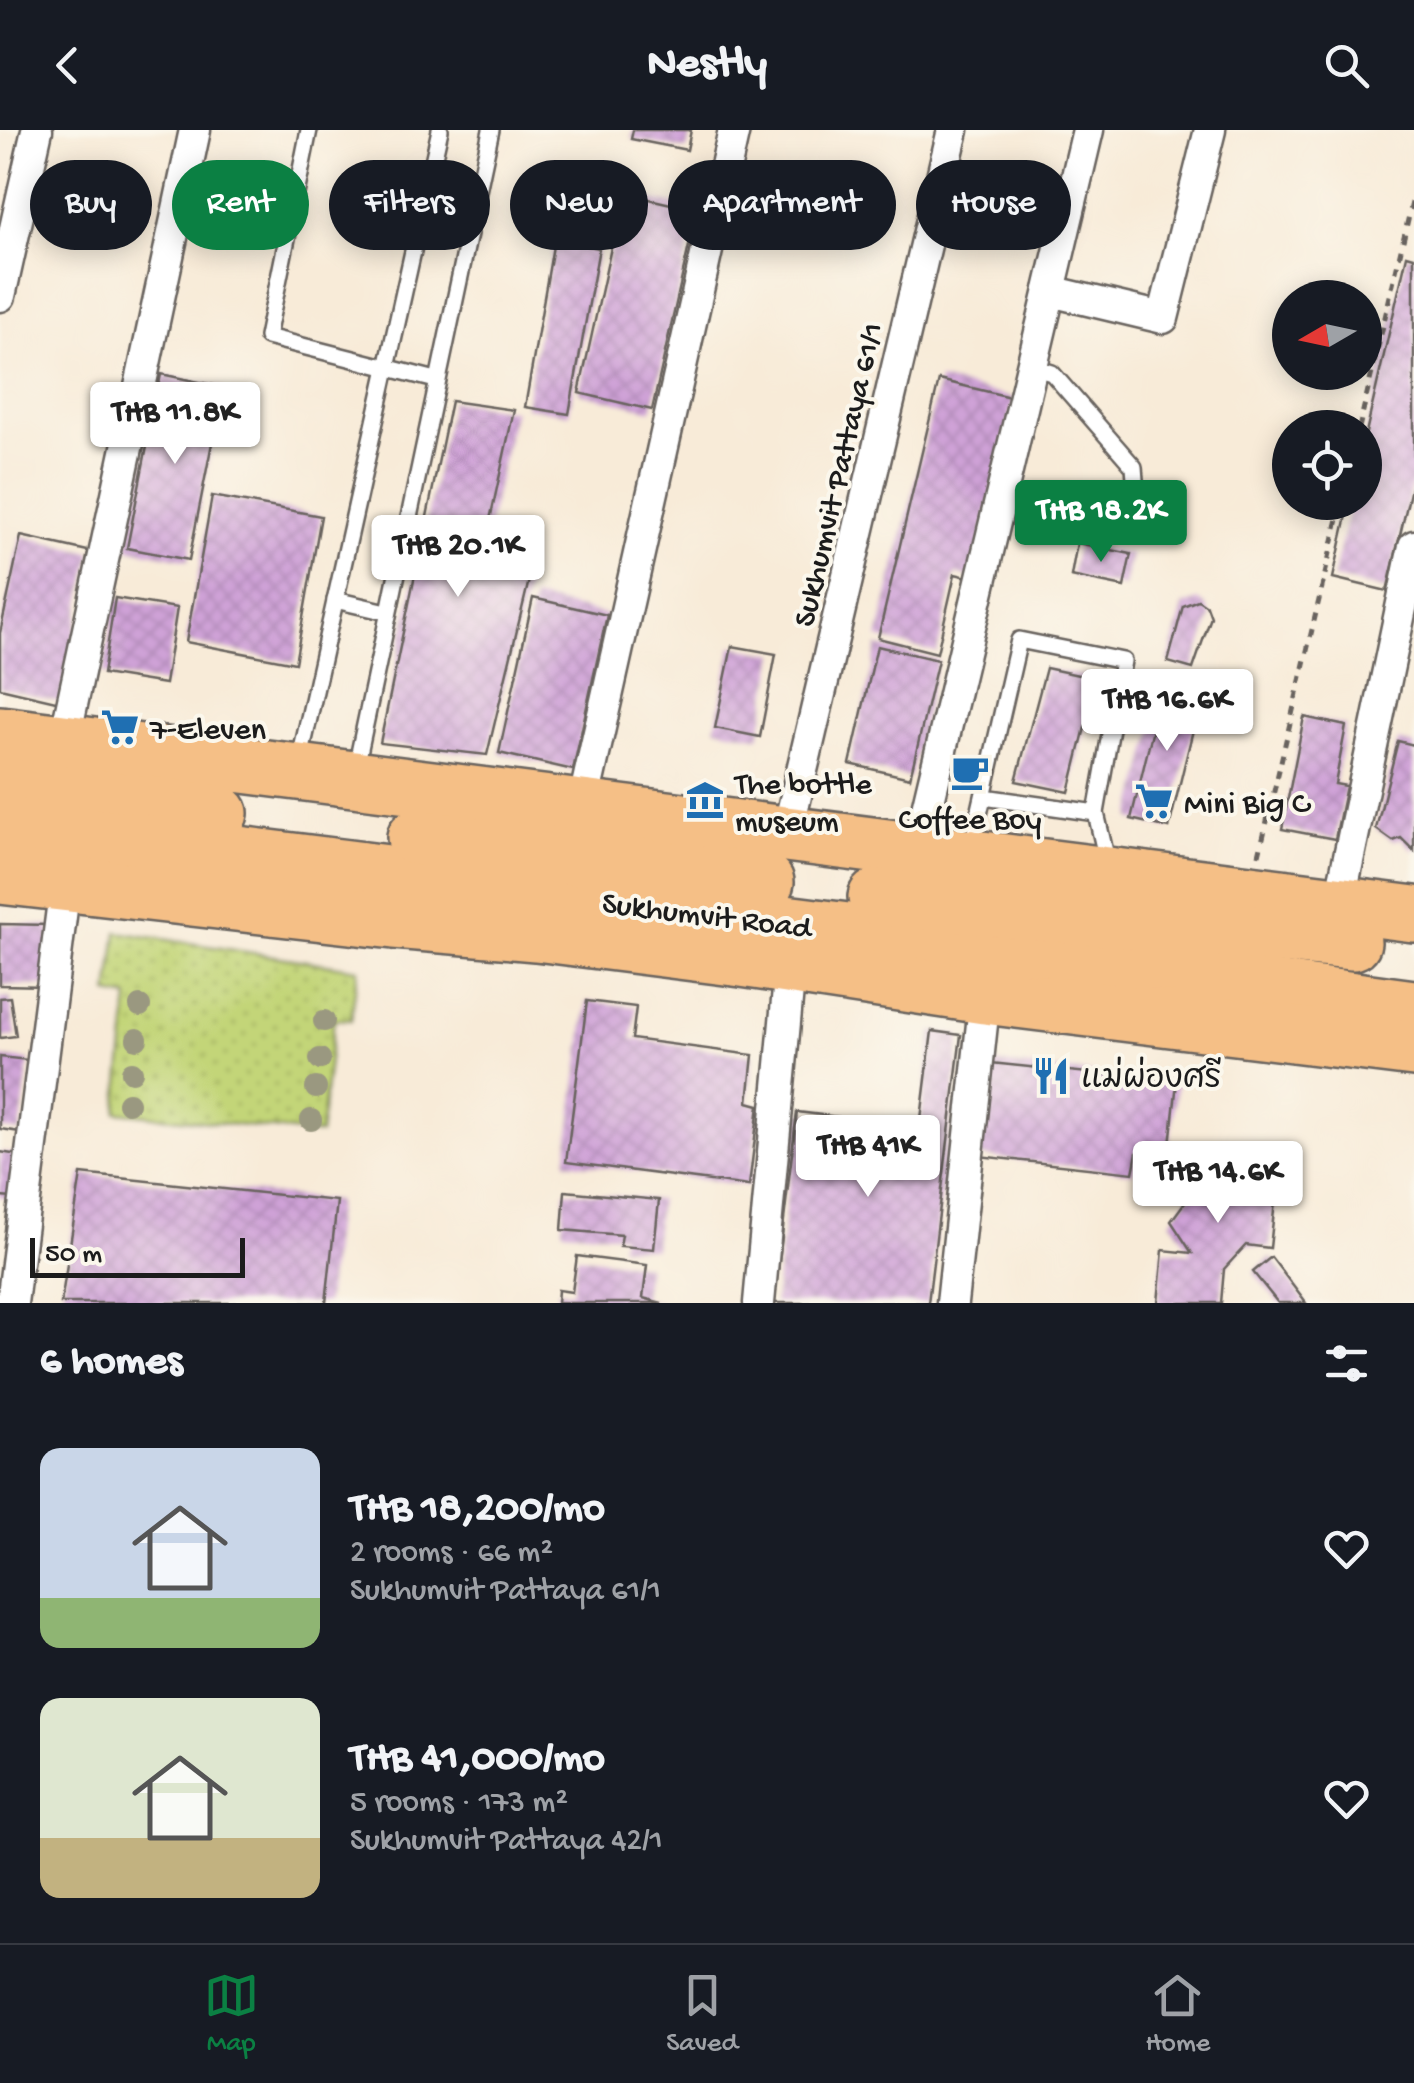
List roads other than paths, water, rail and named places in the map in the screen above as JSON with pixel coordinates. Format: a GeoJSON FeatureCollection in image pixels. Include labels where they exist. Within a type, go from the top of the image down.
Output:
{"type":"FeatureCollection","features":[{"type":"Feature","properties":{"kind":"highway"},"geometry":{"type":"LineString","coordinates":[[0,734],[1414,914]]}},
{"type":"Feature","properties":{"kind":"highway","name":"Sukhumvit Road"},"geometry":{"type":"LineString","coordinates":[[0,785],[931,904],[1414,948]]}},
{"type":"Feature","properties":{"kind":"highway","name":"Sukhumvit Road"},"geometry":{"type":"LineString","coordinates":[[0,824],[1414,1008]]}},
{"type":"Feature","properties":{"kind":"highway","name":"Sukhumvit Road"},"geometry":{"type":"LineString","coordinates":[[0,876],[536,933],[985,996],[1414,1049]]}},
{"type":"Feature","properties":{"kind":"street"},"geometry":{"type":"LineString","coordinates":[[0,296],[37,130]]}},
{"type":"Feature","properties":{"kind":"street"},"geometry":{"type":"LineString","coordinates":[[64,742],[195,130]]}},
{"type":"Feature","properties":{"kind":"street"},"geometry":{"type":"LineString","coordinates":[[582,808],[734,130]]}},
{"type":"Feature","properties":{"kind":"street","name":"Sukhumvit Pattaya 61/1"},"geometry":{"type":"LineString","coordinates":[[786,834],[953,130]]}},
{"type":"Feature","properties":{"kind":"street"},"geometry":{"type":"LineString","coordinates":[[916,850],[1088,130]]}},
{"type":"Feature","properties":{"kind":"street"},"geometry":{"type":"LineString","coordinates":[[1050,291],[1163,318],[1210,130]]}},
{"type":"Feature","properties":{"kind":"street"},"geometry":{"type":"LineString","coordinates":[[1339,904],[1414,546]]}},
{"type":"Feature","properties":{"kind":"street"},"geometry":{"type":"LineString","coordinates":[[12,1303],[65,885]]}},
{"type":"Feature","properties":{"kind":"street"},"geometry":{"type":"LineString","coordinates":[[759,1303],[790,968]]}},
{"type":"Feature","properties":{"kind":"street"},"geometry":{"type":"LineString","coordinates":[[952,1303],[985,996]]}},
{"type":"Feature","properties":{"kind":"lane"},"geometry":{"type":"LineString","coordinates":[[309,130],[267,337],[436,380]]}},
{"type":"Feature","properties":{"kind":"lane"},"geometry":{"type":"LineString","coordinates":[[297,772],[440,130]]}},
{"type":"Feature","properties":{"kind":"lane"},"geometry":{"type":"LineString","coordinates":[[354,779],[486,131]]}},
{"type":"Feature","properties":{"kind":"lane"},"geometry":{"type":"LineString","coordinates":[[1032,366],[1052,373],[1134,467],[1139,530]]}},
{"type":"Feature","properties":{"kind":"lane"},"geometry":{"type":"LineString","coordinates":[[335,600],[387,612]]}},
{"type":"Feature","properties":{"kind":"lane"},"geometry":{"type":"LineString","coordinates":[[970,857],[1019,640],[1124,662],[1096,813],[1110,875]]}},
{"type":"Feature","properties":{"kind":"lane"},"geometry":{"type":"LineString","coordinates":[[984,797],[1096,813]]}},
{"type":"Feature","properties":{"kind":"place","name":"7-Eleven"},"geometry":{"type":"Point","coordinates":[120,727]}},
{"type":"Feature","properties":{"kind":"place","name":"Coffee Boy"},"geometry":{"type":"Point","coordinates":[970,772]}},
{"type":"Feature","properties":{"kind":"place","name":"The bottle museum"},"geometry":{"type":"Point","coordinates":[705,800]}},
{"type":"Feature","properties":{"kind":"place","name":"Mini Big C"},"geometry":{"type":"Point","coordinates":[1154,801]}},
{"type":"Feature","properties":{"kind":"place","name":"แม่ผ่องศรี"},"geometry":{"type":"Point","coordinates":[1051,1076]}}]}
